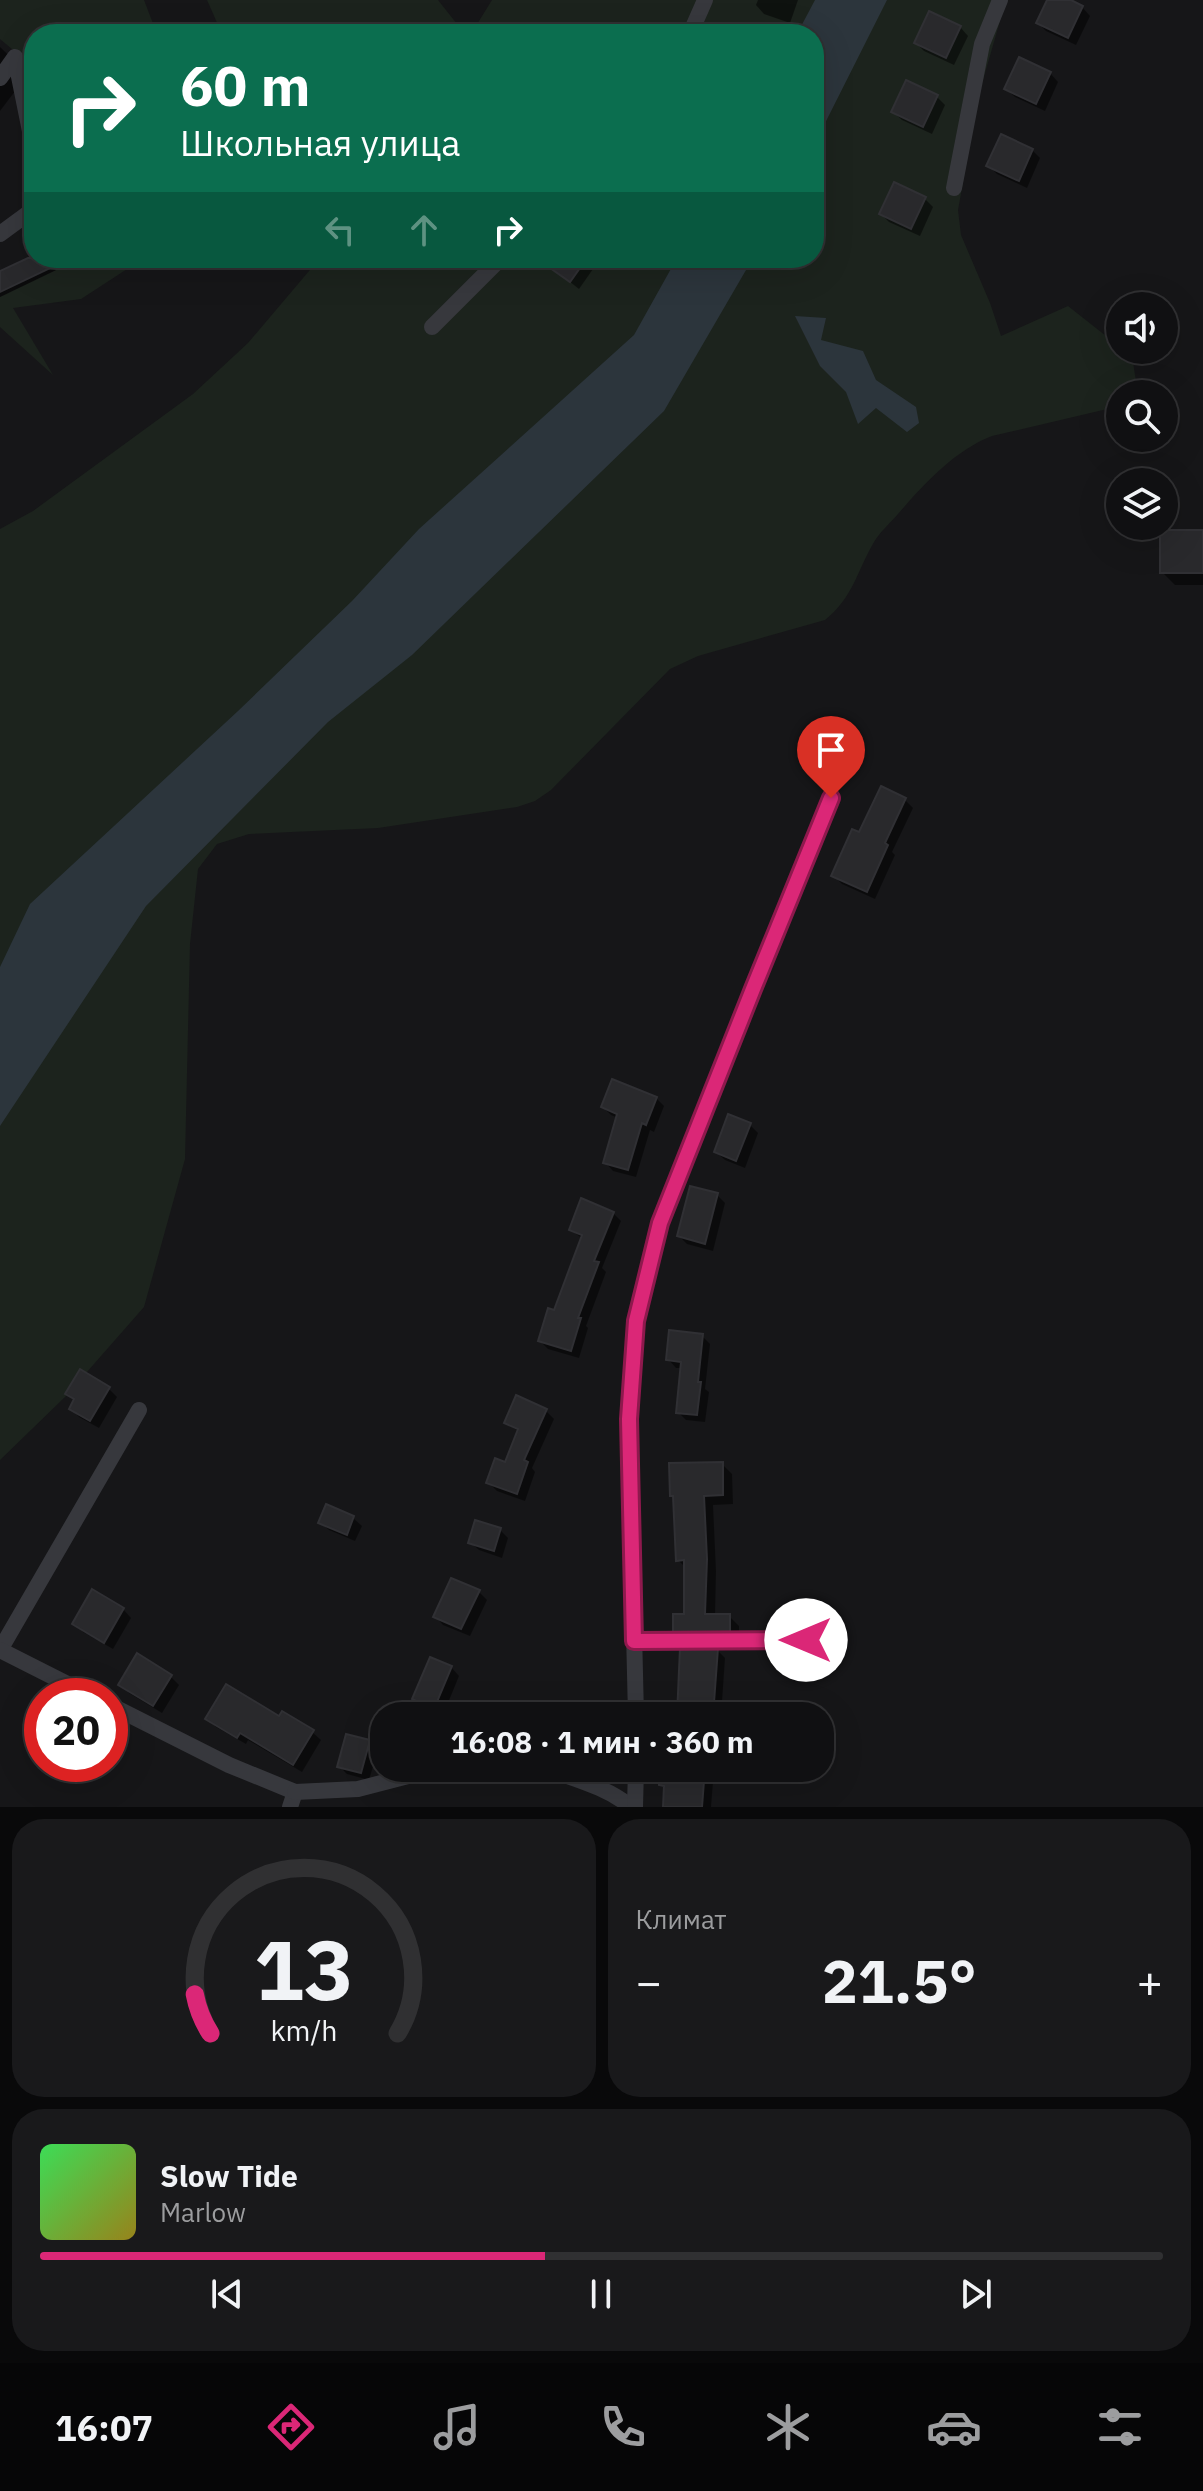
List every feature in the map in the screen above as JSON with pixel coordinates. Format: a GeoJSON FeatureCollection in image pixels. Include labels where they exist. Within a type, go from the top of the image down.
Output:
{"type":"FeatureCollection","features":[{"type":"Feature","properties":{"kind":"street"},"geometry":{"type":"LineString","coordinates":[[694,24],[705,0]]}},
{"type":"Feature","properties":{"kind":"street"},"geometry":{"type":"LineString","coordinates":[[954,188],[982,44],[1000,0]]}},
{"type":"Feature","properties":{"kind":"street"},"geometry":{"type":"LineString","coordinates":[[0,78],[15,57],[24,102]]}},
{"type":"Feature","properties":{"kind":"street"},"geometry":{"type":"LineString","coordinates":[[0,234],[24,216]]}},
{"type":"Feature","properties":{"kind":"street"},"geometry":{"type":"LineString","coordinates":[[432,327],[491,268]]}},
{"type":"Feature","properties":{"kind":"street"},"geometry":{"type":"LineString","coordinates":[[636,1702],[629,1419],[636,1321],[660,1223],[831,798]]}},
{"type":"Feature","properties":{"kind":"street"},"geometry":{"type":"LineString","coordinates":[[55,1678],[0,1650],[139,1410]]}},
{"type":"Feature","properties":{"kind":"street"},"geometry":{"type":"LineString","coordinates":[[128,1714],[292,1800],[385,1782]]}},
{"type":"Feature","properties":{"kind":"street"},"geometry":{"type":"LineString","coordinates":[[584,1782],[633,1807],[635,1782]]}},
{"type":"Feature","properties":{"kind":"lane"},"geometry":{"type":"LineString","coordinates":[[634,1641],[806,1640]]}},
{"type":"Feature","properties":{"kind":"shaded area"},"geometry":{"type":"Polygon","coordinates":[[[0,0],[144,0],[153,24],[24,24],[24,52],[18,54],[0,39],[0,0]]]}},
{"type":"Feature","properties":{"kind":"shaded area"},"geometry":{"type":"Polygon","coordinates":[[[207,0],[438,0],[457,24],[218,24],[207,0]]]}},
{"type":"Feature","properties":{"kind":"shaded area"},"geometry":{"type":"Polygon","coordinates":[[[492,0],[1006,0],[979,94],[958,210],[961,235],[1001,336],[1068,306],[1106,336],[1106,364],[1133,364],[1136,380],[1106,380],[1106,409],[992,436],[965,450],[929,480],[879,535],[842,603],[825,620],[698,656],[670,669],[551,790],[535,801],[517,807],[378,828],[249,834],[217,844],[198,869],[190,944],[185,1159],[144,1307],[65,1397],[0,1460],[0,529],[33,511],[193,394],[248,343],[312,268],[824,268],[824,24],[477,24],[492,0]]]}},
{"type":"Feature","properties":{"kind":"shaded area"},"geometry":{"type":"Polygon","coordinates":[[[815,0],[887,0],[824,125],[824,24],[802,24],[815,0]]]}},
{"type":"Feature","properties":{"kind":"shaded area"},"geometry":{"type":"Polygon","coordinates":[[[60,268],[129,268],[81,299],[13,308],[53,375],[0,327],[0,297],[60,268]]]}},
{"type":"Feature","properties":{"kind":"shaded area"},"geometry":{"type":"Polygon","coordinates":[[[671,268],[747,268],[664,411],[412,655],[328,722],[146,906],[0,1126],[0,967],[30,904],[238,711],[352,601],[419,529],[634,335],[671,268]]]}},
{"type":"Feature","properties":{"kind":"shaded area"},"geometry":{"type":"Polygon","coordinates":[[[795,316],[826,318],[821,340],[863,351],[876,380],[916,407],[919,423],[907,432],[876,408],[858,424],[846,392],[820,366],[795,316]]]}},
{"type":"Feature","properties":{"kind":"building"},"geometry":{"type":"Polygon","coordinates":[[[1047,0],[1071,0],[1083,6],[1068,38],[1036,23],[1047,0]]]}},
{"type":"Feature","properties":{"kind":"building"},"geometry":{"type":"Polygon","coordinates":[[[929,11],[961,26],[946,58],[914,43],[929,11]]]}},
{"type":"Feature","properties":{"kind":"building"},"geometry":{"type":"Polygon","coordinates":[[[1019,57],[1051,72],[1036,104],[1004,89],[1019,57]]]}},
{"type":"Feature","properties":{"kind":"building"},"geometry":{"type":"Polygon","coordinates":[[[906,80],[938,95],[923,127],[891,112],[906,80]]]}},
{"type":"Feature","properties":{"kind":"building"},"geometry":{"type":"Polygon","coordinates":[[[1001,134],[1033,149],[1019,181],[986,166],[1001,134]]]}},
{"type":"Feature","properties":{"kind":"building"},"geometry":{"type":"Polygon","coordinates":[[[894,182],[926,197],[911,229],[879,214],[894,182]]]}},
{"type":"Feature","properties":{"kind":"building"},"geometry":{"type":"Polygon","coordinates":[[[24,260],[24,268],[50,268],[0,292],[0,271],[24,260]]]}},
{"type":"Feature","properties":{"kind":"building"},"geometry":{"type":"Polygon","coordinates":[[[550,268],[580,268],[570,282],[550,268]]]}},
{"type":"Feature","properties":{"kind":"building"},"geometry":{"type":"Polygon","coordinates":[[[1178,530],[1203,530],[1203,573],[1160,573],[1160,540],[1178,540],[1178,530]]]}},
{"type":"Feature","properties":{"kind":"building"},"geometry":{"type":"Polygon","coordinates":[[[881,786],[906,798],[867,892],[831,876],[852,829],[859,832],[881,786]]]}},
{"type":"Feature","properties":{"kind":"building"},"geometry":{"type":"Polygon","coordinates":[[[612,1079],[657,1097],[646,1125],[642,1123],[628,1170],[603,1163],[617,1114],[601,1107],[612,1079]]]}},
{"type":"Feature","properties":{"kind":"building"},"geometry":{"type":"Polygon","coordinates":[[[728,1114],[751,1123],[736,1161],[714,1152],[728,1114]]]}},
{"type":"Feature","properties":{"kind":"building"},"geometry":{"type":"Polygon","coordinates":[[[690,1186],[718,1193],[705,1244],[677,1236],[690,1186]]]}},
{"type":"Feature","properties":{"kind":"building"},"geometry":{"type":"Polygon","coordinates":[[[581,1198],[614,1212],[594,1261],[599,1262],[578,1318],[581,1318],[571,1351],[538,1341],[548,1308],[554,1310],[582,1235],[569,1230],[581,1198]]]}},
{"type":"Feature","properties":{"kind":"building"},"geometry":{"type":"Polygon","coordinates":[[[669,1330],[703,1334],[697,1415],[676,1413],[681,1362],[666,1360],[669,1330]]]}},
{"type":"Feature","properties":{"kind":"building"},"geometry":{"type":"Polygon","coordinates":[[[80,1369],[110,1387],[90,1421],[69,1409],[74,1399],[65,1394],[80,1369]]]}},
{"type":"Feature","properties":{"kind":"building"},"geometry":{"type":"Polygon","coordinates":[[[516,1395],[547,1409],[524,1460],[528,1462],[517,1494],[486,1483],[495,1458],[505,1462],[518,1429],[504,1423],[516,1395]]]}},
{"type":"Feature","properties":{"kind":"building"},"geometry":{"type":"Polygon","coordinates":[[[723,1462],[723,1495],[704,1496],[707,1559],[705,1614],[730,1614],[730,1633],[673,1633],[673,1614],[684,1614],[684,1560],[676,1561],[669,1463],[723,1462]]]}},
{"type":"Feature","properties":{"kind":"building"},"geometry":{"type":"Polygon","coordinates":[[[326,1504],[354,1516],[347,1535],[318,1523],[326,1504]]]}},
{"type":"Feature","properties":{"kind":"building"},"geometry":{"type":"Polygon","coordinates":[[[475,1520],[501,1528],[494,1551],[468,1543],[475,1520]]]}},
{"type":"Feature","properties":{"kind":"building"},"geometry":{"type":"Polygon","coordinates":[[[451,1578],[480,1590],[461,1629],[433,1617],[451,1578]]]}},
{"type":"Feature","properties":{"kind":"building"},"geometry":{"type":"Polygon","coordinates":[[[92,1589],[124,1608],[104,1643],[72,1624],[92,1589]]]}},
{"type":"Feature","properties":{"kind":"building"},"geometry":{"type":"Polygon","coordinates":[[[680,1648],[718,1648],[714,1702],[678,1702],[680,1648]]]}},
{"type":"Feature","properties":{"kind":"building"},"geometry":{"type":"Polygon","coordinates":[[[137,1653],[172,1675],[153,1706],[128,1691],[128,1678],[122,1678],[137,1653]]]}},
{"type":"Feature","properties":{"kind":"building"},"geometry":{"type":"Polygon","coordinates":[[[430,1657],[452,1666],[437,1702],[412,1699],[430,1657]]]}},
{"type":"Feature","properties":{"kind":"building"},"geometry":{"type":"Polygon","coordinates":[[[226,1684],[279,1716],[282,1711],[314,1730],[293,1765],[240,1733],[237,1738],[205,1719],[226,1684]]]}},
{"type":"Feature","properties":{"kind":"building"},"geometry":{"type":"Polygon","coordinates":[[[346,1734],[370,1740],[361,1773],[337,1767],[346,1734]]]}},
{"type":"Feature","properties":{"kind":"building"},"geometry":{"type":"Polygon","coordinates":[[[659,1782],[704,1782],[702,1807],[663,1807],[664,1786],[659,1785],[659,1782]]]}},
{"type":"Feature","properties":{"kind":"route"},"geometry":{"type":"LineString","coordinates":[[806,1640],[634,1641],[629,1419],[636,1321],[660,1223],[831,798]]}}]}
